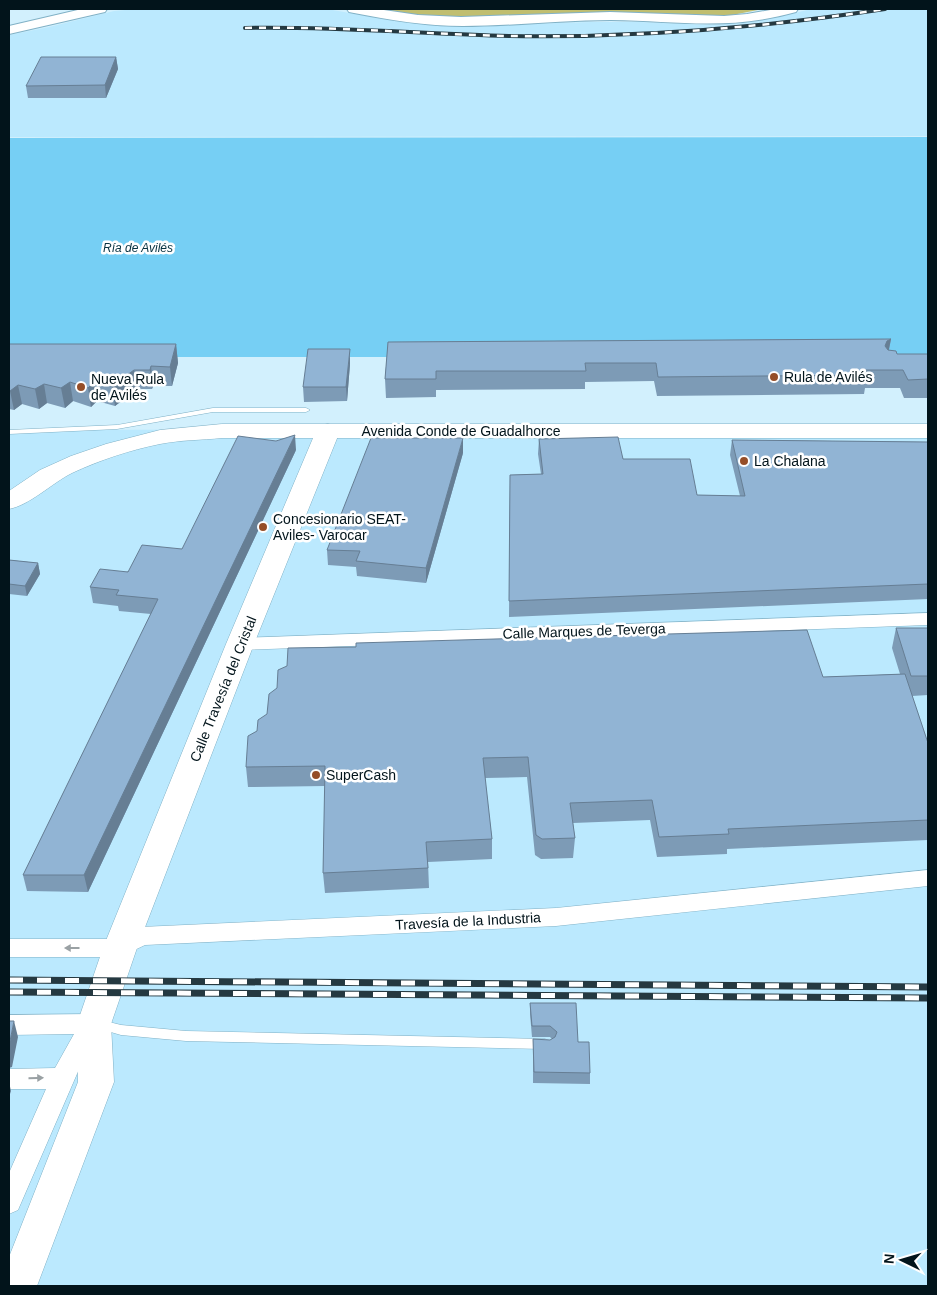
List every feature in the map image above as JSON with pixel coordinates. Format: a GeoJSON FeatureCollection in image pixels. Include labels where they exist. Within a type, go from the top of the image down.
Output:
{"type":"FeatureCollection","features":[{"type":"Feature","properties":{"kind":"main road","name":"Avenida Conde de Guadalhorce"},"geometry":{"type":"LineString","coordinates":[[9,502],[49,475],[79,461],[160,437],[222,431],[928,432]]}},
{"type":"Feature","properties":{"kind":"main road","name":"Calle Travesía del Cristal"},"geometry":{"type":"LineString","coordinates":[[94,1024],[120,948],[240,644],[328,431]]}},
{"type":"Feature","properties":{"kind":"main road"},"geometry":{"type":"LineString","coordinates":[[17,1286],[80,1080],[94,1024]]}},
{"type":"Feature","properties":{"kind":"street"},"geometry":{"type":"LineString","coordinates":[[9,20],[58,9]]}},
{"type":"Feature","properties":{"kind":"street"},"geometry":{"type":"LineString","coordinates":[[9,30],[100,9]]}},
{"type":"Feature","properties":{"kind":"street"},"geometry":{"type":"LineString","coordinates":[[354,9],[406,18],[485,22],[609,16],[717,20],[739,19],[791,9]]}},
{"type":"Feature","properties":{"kind":"street","name":"Calle Marques de Teverga"},"geometry":{"type":"LineString","coordinates":[[240,644],[928,619]]}},
{"type":"Feature","properties":{"kind":"street","name":"Travesía de la Industria"},"geometry":{"type":"LineString","coordinates":[[9,948],[120,948],[141,936],[556,917],[928,878]]}},
{"type":"Feature","properties":{"kind":"street"},"geometry":{"type":"LineString","coordinates":[[9,1025],[94,1024]]}},
{"type":"Feature","properties":{"kind":"street"},"geometry":{"type":"LineString","coordinates":[[9,1079],[80,1080],[9,1202]]}},
{"type":"Feature","properties":{"kind":"lane"},"geometry":{"type":"LineString","coordinates":[[9,432],[117,427],[213,410],[306,410]]}},
{"type":"Feature","properties":{"kind":"lane"},"geometry":{"type":"LineString","coordinates":[[94,1024],[121,1030],[186,1036],[549,1044]]}},
{"type":"Feature","properties":{"kind":"shaded area"},"geometry":{"type":"Polygon","coordinates":[[[136,9],[327,9],[395,21],[458,26],[592,22],[711,25],[743,23],[811,9],[928,9],[928,136],[9,137],[9,35],[114,11],[136,9]]]}},
{"type":"Feature","properties":{"kind":"shaded area"},"geometry":{"type":"Polygon","coordinates":[[[364,9],[763,9],[727,16],[500,19],[409,14],[364,9]]]}},
{"type":"Feature","properties":{"kind":"shaded area"},"geometry":{"type":"Polygon","coordinates":[[[928,428],[928,1286],[9,1286],[9,430],[928,428]]]}},
{"type":"Feature","properties":{"kind":"water","name":"Ría de Avilés"},"geometry":{"type":"Polygon","coordinates":[[[928,137],[928,357],[9,357],[9,138],[928,137]]]}},
{"type":"Feature","properties":{"kind":"building"},"geometry":{"type":"Polygon","coordinates":[[[41,57],[116,57],[105,85],[26,86],[41,57]]]}},
{"type":"Feature","properties":{"kind":"building"},"geometry":{"type":"Polygon","coordinates":[[[891,339],[887,341],[885,346],[888,350],[896,351],[897,354],[928,354],[928,379],[908,380],[903,370],[865,370],[868,375],[658,377],[656,363],[585,363],[586,371],[436,371],[436,379],[385,379],[388,342],[891,339]]]}},
{"type":"Feature","properties":{"kind":"building"},"geometry":{"type":"Polygon","coordinates":[[[9,344],[176,344],[170,367],[151,366],[150,370],[134,370],[112,386],[94,382],[88,388],[70,382],[61,388],[44,384],[35,389],[18,385],[9,391],[9,344]]]}},
{"type":"Feature","properties":{"kind":"building"},"geometry":{"type":"Polygon","coordinates":[[[308,349],[350,349],[346,387],[303,387],[308,349]]]}},
{"type":"Feature","properties":{"kind":"building"},"geometry":{"type":"Polygon","coordinates":[[[295,435],[84,875],[23,875],[158,599],[116,595],[119,590],[90,587],[100,569],[128,572],[142,545],[182,549],[238,436],[276,441],[295,435]]]}},
{"type":"Feature","properties":{"kind":"building"},"geometry":{"type":"Polygon","coordinates":[[[618,437],[623,459],[690,459],[697,495],[745,496],[732,440],[928,442],[928,584],[509,601],[510,475],[543,474],[539,439],[618,437]]]}},
{"type":"Feature","properties":{"kind":"building"},"geometry":{"type":"Polygon","coordinates":[[[371,438],[463,438],[426,568],[356,561],[360,551],[327,550],[371,438]]]}},
{"type":"Feature","properties":{"kind":"building"},"geometry":{"type":"Polygon","coordinates":[[[9,560],[38,563],[25,586],[9,584],[9,560]]]}},
{"type":"Feature","properties":{"kind":"building"},"geometry":{"type":"Polygon","coordinates":[[[896,628],[928,628],[928,676],[911,676],[896,628]]]}},
{"type":"Feature","properties":{"kind":"building"},"geometry":{"type":"Polygon","coordinates":[[[807,630],[823,677],[905,674],[928,743],[928,820],[728,829],[729,834],[659,837],[652,800],[570,803],[575,838],[542,839],[536,835],[528,757],[483,758],[492,839],[426,842],[428,868],[323,873],[325,766],[246,767],[248,736],[257,731],[258,720],[267,714],[269,694],[277,688],[278,670],[287,666],[288,648],[356,647],[356,643],[807,630]]]}},
{"type":"Feature","properties":{"kind":"building"},"geometry":{"type":"Polygon","coordinates":[[[530,1003],[576,1003],[578,1042],[589,1042],[590,1073],[534,1072],[533,1039],[550,1040],[555,1037],[557,1032],[550,1026],[532,1026],[530,1003]]]}},
{"type":"Feature","properties":{"kind":"building"},"geometry":{"type":"Polygon","coordinates":[[[9,1021],[14,1021],[9,1046],[9,1021]]]}},
{"type":"Feature","properties":{"kind":"railway"},"geometry":{"type":"LineString","coordinates":[[245,28],[311,28],[509,36],[603,35],[791,22],[885,9]]}},
{"type":"Feature","properties":{"kind":"railway"},"geometry":{"type":"LineString","coordinates":[[9,980],[928,987]]}},
{"type":"Feature","properties":{"kind":"railway"},"geometry":{"type":"LineString","coordinates":[[9,992],[928,998]]}},
{"type":"Feature","properties":{"kind":"place","name":"Rula de Avilés"},"geometry":{"type":"Point","coordinates":[774,377]}},
{"type":"Feature","properties":{"kind":"place","name":"Nueva Rula de Avilés"},"geometry":{"type":"Point","coordinates":[81,387]}},
{"type":"Feature","properties":{"kind":"place","name":"La Chalana"},"geometry":{"type":"Point","coordinates":[744,461]}},
{"type":"Feature","properties":{"kind":"place","name":"Concesionario SEAT- Aviles- Varocar"},"geometry":{"type":"Point","coordinates":[263,527]}},
{"type":"Feature","properties":{"kind":"place","name":"SuperCash"},"geometry":{"type":"Point","coordinates":[316,775]}}]}
